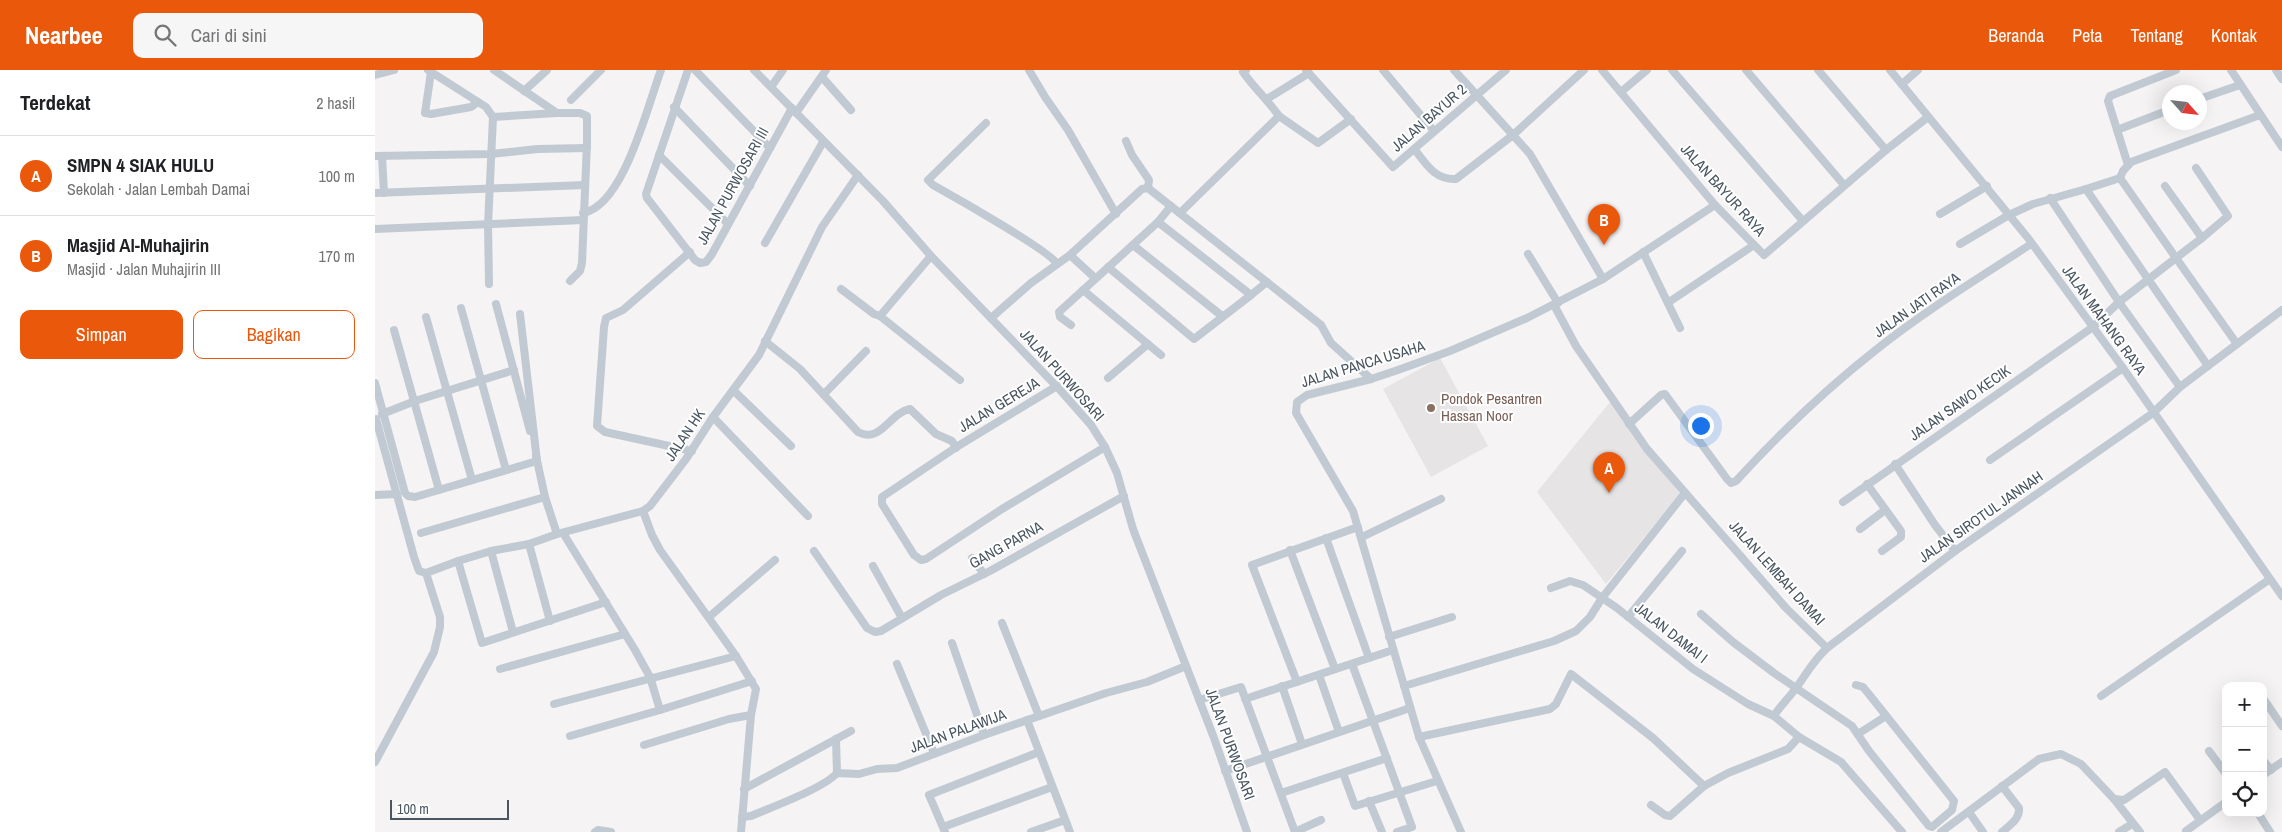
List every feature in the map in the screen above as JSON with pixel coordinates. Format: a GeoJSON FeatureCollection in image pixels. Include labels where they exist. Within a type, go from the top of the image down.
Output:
{"type":"FeatureCollection","features":[{"type":"Feature","properties":{"kind":"street"},"geometry":{"type":"LineString","coordinates":[[375,75],[394,70]]}},
{"type":"Feature","properties":{"kind":"street"},"geometry":{"type":"LineString","coordinates":[[494,70],[557,113]]}},
{"type":"Feature","properties":{"kind":"street"},"geometry":{"type":"LineString","coordinates":[[524,91],[547,70]]}},
{"type":"Feature","properties":{"kind":"street"},"geometry":{"type":"LineString","coordinates":[[571,100],[601,70]]}},
{"type":"Feature","properties":{"kind":"street"},"geometry":{"type":"LineString","coordinates":[[375,228],[488,225],[583,216],[601,203],[628,166],[661,70]]}},
{"type":"Feature","properties":{"kind":"street","name":"JALAN PURWOSARI III"},"geometry":{"type":"LineString","coordinates":[[688,70],[673,107],[659,155],[646,188],[647,198],[695,260],[704,264],[712,254],[770,148],[794,110],[824,73]]}},
{"type":"Feature","properties":{"kind":"street"},"geometry":{"type":"LineString","coordinates":[[695,70],[770,148]]}},
{"type":"Feature","properties":{"kind":"street","name":"JALAN PURWOSARI"},"geometry":{"type":"LineString","coordinates":[[754,70],[823,142],[858,175],[931,256],[1057,386],[1091,425],[1105,447],[1124,496],[1133,529],[1199,700],[1247,832]]}},
{"type":"Feature","properties":{"kind":"street"},"geometry":{"type":"LineString","coordinates":[[771,87],[783,70]]}},
{"type":"Feature","properties":{"kind":"street"},"geometry":{"type":"LineString","coordinates":[[1029,70],[1068,130],[1116,214]]}},
{"type":"Feature","properties":{"kind":"street"},"geometry":{"type":"LineString","coordinates":[[1246,70],[1243,72],[1279,116],[1318,143],[1351,120],[1308,72],[1267,99]]}},
{"type":"Feature","properties":{"kind":"street"},"geometry":{"type":"LineString","coordinates":[[1383,70],[1434,131]]}},
{"type":"Feature","properties":{"kind":"street"},"geometry":{"type":"LineString","coordinates":[[1454,70],[1530,154],[1603,279]]}},
{"type":"Feature","properties":{"kind":"street","name":"JALAN BAYUR 2"},"geometry":{"type":"LineString","coordinates":[[1351,120],[1393,167],[1506,70]]}},
{"type":"Feature","properties":{"kind":"street"},"geometry":{"type":"LineString","coordinates":[[1415,150],[1432,172],[1439,177],[1456,179],[1513,135],[1584,70]]}},
{"type":"Feature","properties":{"kind":"street","name":"JALAN BAYUR RAYA"},"geometry":{"type":"LineString","coordinates":[[1602,70],[1715,205],[1764,255],[1844,185],[1928,117]]}},
{"type":"Feature","properties":{"kind":"street"},"geometry":{"type":"LineString","coordinates":[[1621,92],[1647,70]]}},
{"type":"Feature","properties":{"kind":"street"},"geometry":{"type":"LineString","coordinates":[[1672,70],[1803,221]]}},
{"type":"Feature","properties":{"kind":"street"},"geometry":{"type":"LineString","coordinates":[[1746,70],[1844,185]]}},
{"type":"Feature","properties":{"kind":"street"},"geometry":{"type":"LineString","coordinates":[[1818,70],[1886,150]]}},
{"type":"Feature","properties":{"kind":"street","name":"JALAN MAHANG RAYA"},"geometry":{"type":"LineString","coordinates":[[1890,70],[1987,186],[2093,327],[2282,596]]}},
{"type":"Feature","properties":{"kind":"street"},"geometry":{"type":"LineString","coordinates":[[1903,84],[1918,70]]}},
{"type":"Feature","properties":{"kind":"street"},"geometry":{"type":"LineString","coordinates":[[2128,164],[2108,101],[2109,96],[2177,70]]}},
{"type":"Feature","properties":{"kind":"street"},"geometry":{"type":"LineString","coordinates":[[2231,70],[2282,147]]}},
{"type":"Feature","properties":{"kind":"street"},"geometry":{"type":"LineString","coordinates":[[2276,70],[2282,79]]}},
{"type":"Feature","properties":{"kind":"street"},"geometry":{"type":"LineString","coordinates":[[478,102],[471,107],[425,114],[430,71],[486,107],[493,117],[488,225],[489,284]]}},
{"type":"Feature","properties":{"kind":"street"},"geometry":{"type":"LineString","coordinates":[[824,73],[851,110]]}},
{"type":"Feature","properties":{"kind":"street"},"geometry":{"type":"LineString","coordinates":[[2207,96],[2240,85]]}},
{"type":"Feature","properties":{"kind":"street"},"geometry":{"type":"LineString","coordinates":[[673,107],[750,186]]}},
{"type":"Feature","properties":{"kind":"street"},"geometry":{"type":"LineString","coordinates":[[493,117],[557,113],[580,113],[587,116],[582,263],[580,271],[570,281]]}},
{"type":"Feature","properties":{"kind":"street"},"geometry":{"type":"LineString","coordinates":[[2117,130],[2162,113]]}},
{"type":"Feature","properties":{"kind":"street"},"geometry":{"type":"LineString","coordinates":[[1960,244],[2009,215],[2051,198],[2120,178],[2128,164],[2260,115]]}},
{"type":"Feature","properties":{"kind":"street"},"geometry":{"type":"LineString","coordinates":[[1180,213],[1279,116]]}},
{"type":"Feature","properties":{"kind":"street"},"geometry":{"type":"LineString","coordinates":[[986,123],[931,174],[929,182],[1037,246],[1055,260],[1057,264]]}},
{"type":"Feature","properties":{"kind":"street"},"geometry":{"type":"LineString","coordinates":[[1126,141],[1132,155],[1149,180],[1148,188]]}},
{"type":"Feature","properties":{"kind":"street"},"geometry":{"type":"LineString","coordinates":[[765,243],[823,142]]}},
{"type":"Feature","properties":{"kind":"street"},"geometry":{"type":"LineString","coordinates":[[384,193],[379,156],[491,154],[537,149],[587,148]]}},
{"type":"Feature","properties":{"kind":"street"},"geometry":{"type":"LineString","coordinates":[[659,155],[728,224]]}},
{"type":"Feature","properties":{"kind":"street","name":"JALAN SAWO KECIK"},"geometry":{"type":"LineString","coordinates":[[1843,502],[2093,327],[2119,302],[2228,216],[2196,168]]}},
{"type":"Feature","properties":{"kind":"street","name":"JALAN HK"},"geometry":{"type":"LineString","coordinates":[[643,511],[650,506],[692,451],[713,417],[759,355],[822,227],[858,175]]}},
{"type":"Feature","properties":{"kind":"street"},"geometry":{"type":"LineString","coordinates":[[2120,178],[2237,344]]}},
{"type":"Feature","properties":{"kind":"street"},"geometry":{"type":"LineString","coordinates":[[375,193],[585,185]]}},
{"type":"Feature","properties":{"kind":"street"},"geometry":{"type":"LineString","coordinates":[[1941,214],[1987,186]]}},
{"type":"Feature","properties":{"kind":"street"},"geometry":{"type":"LineString","coordinates":[[2165,186],[2202,238]]}},
{"type":"Feature","properties":{"kind":"street"},"geometry":{"type":"LineString","coordinates":[[991,318],[1031,283],[1070,255],[1142,189],[1148,188],[1321,325],[1331,343],[1371,379]]}},
{"type":"Feature","properties":{"kind":"street"},"geometry":{"type":"LineString","coordinates":[[2086,189],[2208,366]]}},
{"type":"Feature","properties":{"kind":"street"},"geometry":{"type":"LineString","coordinates":[[2051,198],[2119,302],[2181,387]]}},
{"type":"Feature","properties":{"kind":"street","name":"JALAN PANCA USAHA"},"geometry":{"type":"LineString","coordinates":[[1461,832],[1419,737],[1353,511],[1296,413],[1295,406],[1303,396],[1371,379],[1450,351],[1556,304],[1603,279],[1715,205]]}},
{"type":"Feature","properties":{"kind":"street"},"geometry":{"type":"LineString","coordinates":[[1071,325],[1060,317],[1059,312],[1133,245],[1171,206]]}},
{"type":"Feature","properties":{"kind":"street"},"geometry":{"type":"LineString","coordinates":[[1157,222],[1251,295]]}},
{"type":"Feature","properties":{"kind":"street","name":"JALAN JATI RAYA"},"geometry":{"type":"LineString","coordinates":[[1629,424],[1661,395],[1665,394],[1731,483],[1736,481],[1823,394],[1892,338],[2031,244]]}},
{"type":"Feature","properties":{"kind":"street"},"geometry":{"type":"LineString","coordinates":[[1133,245],[1222,316]]}},
{"type":"Feature","properties":{"kind":"street"},"geometry":{"type":"LineString","coordinates":[[1669,302],[1754,245]]}},
{"type":"Feature","properties":{"kind":"street"},"geometry":{"type":"LineString","coordinates":[[690,252],[623,310],[606,318],[603,327],[597,426],[605,432],[692,451]]}},
{"type":"Feature","properties":{"kind":"street"},"geometry":{"type":"LineString","coordinates":[[1643,252],[1681,328]]}},
{"type":"Feature","properties":{"kind":"street","name":"JALAN LEMBAH DAMAI"},"geometry":{"type":"LineString","coordinates":[[1527,254],[1556,304],[1576,346],[1629,424],[1685,493],[1786,608],[1827,648],[1812,662],[1774,716]]}},
{"type":"Feature","properties":{"kind":"street"},"geometry":{"type":"LineString","coordinates":[[1070,255],[1095,278]]}},
{"type":"Feature","properties":{"kind":"street"},"geometry":{"type":"LineString","coordinates":[[880,316],[931,256]]}},
{"type":"Feature","properties":{"kind":"street"},"geometry":{"type":"LineString","coordinates":[[1108,267],[1194,339],[1267,282]]}},
{"type":"Feature","properties":{"kind":"street"},"geometry":{"type":"LineString","coordinates":[[841,289],[880,316],[960,380]]}},
{"type":"Feature","properties":{"kind":"street"},"geometry":{"type":"LineString","coordinates":[[1083,290],[1161,354]]}},
{"type":"Feature","properties":{"kind":"street"},"geometry":{"type":"LineString","coordinates":[[496,304],[545,497],[560,533],[606,602],[650,677],[660,710]]}},
{"type":"Feature","properties":{"kind":"street"},"geometry":{"type":"LineString","coordinates":[[461,308],[506,470]]}},
{"type":"Feature","properties":{"kind":"street","name":"JALAN SIROTUL JANNAH"},"geometry":{"type":"LineString","coordinates":[[1827,648],[1955,551],[2153,413],[2181,387],[2282,310]]}},
{"type":"Feature","properties":{"kind":"street"},"geometry":{"type":"LineString","coordinates":[[520,314],[537,461]]}},
{"type":"Feature","properties":{"kind":"street"},"geometry":{"type":"LineString","coordinates":[[426,317],[472,480]]}},
{"type":"Feature","properties":{"kind":"street"},"geometry":{"type":"LineString","coordinates":[[394,330],[439,490]]}},
{"type":"Feature","properties":{"kind":"street"},"geometry":{"type":"LineString","coordinates":[[765,341],[800,369],[849,422],[864,435],[876,434],[901,412],[910,409],[936,434],[952,441],[956,448]]}},
{"type":"Feature","properties":{"kind":"street"},"geometry":{"type":"LineString","coordinates":[[1108,378],[1148,344]]}},
{"type":"Feature","properties":{"kind":"street"},"geometry":{"type":"LineString","coordinates":[[824,394],[866,352]]}},
{"type":"Feature","properties":{"kind":"street"},"geometry":{"type":"LineString","coordinates":[[1990,460],[2123,368]]}},
{"type":"Feature","properties":{"kind":"street"},"geometry":{"type":"LineString","coordinates":[[514,370],[383,412],[375,419],[419,571],[426,573],[457,560],[529,544],[560,533],[643,511],[660,550],[736,656],[756,689],[751,715],[741,832]]}},
{"type":"Feature","properties":{"kind":"street"},"geometry":{"type":"LineString","coordinates":[[375,383],[405,493],[411,498],[537,461]]}},
{"type":"Feature","properties":{"kind":"street","name":"JALAN GEREJA"},"geometry":{"type":"LineString","coordinates":[[1057,386],[956,448],[882,497],[882,504],[914,555],[921,560],[934,554],[1002,509],[1105,447]]}},
{"type":"Feature","properties":{"kind":"street"},"geometry":{"type":"LineString","coordinates":[[733,390],[791,446]]}},
{"type":"Feature","properties":{"kind":"street"},"geometry":{"type":"LineString","coordinates":[[713,417],[808,516]]}},
{"type":"Feature","properties":{"kind":"street"},"geometry":{"type":"LineString","coordinates":[[1895,464],[1955,551]]}},
{"type":"Feature","properties":{"kind":"street"},"geometry":{"type":"LineString","coordinates":[[1867,484],[1897,526],[1901,537],[1882,551]]}},
{"type":"Feature","properties":{"kind":"street"},"geometry":{"type":"LineString","coordinates":[[1404,686],[1554,641],[1576,631],[1590,617],[1602,598],[1685,493]]}},
{"type":"Feature","properties":{"kind":"street"},"geometry":{"type":"LineString","coordinates":[[375,495],[397,494]]}},
{"type":"Feature","properties":{"kind":"street","name":"GANG PARNA"},"geometry":{"type":"LineString","coordinates":[[814,551],[870,631],[881,631],[941,595],[984,574],[1124,496]]}},
{"type":"Feature","properties":{"kind":"street"},"geometry":{"type":"LineString","coordinates":[[421,533],[545,497]]}},
{"type":"Feature","properties":{"kind":"street"},"geometry":{"type":"LineString","coordinates":[[1362,537],[1441,499]]}},
{"type":"Feature","properties":{"kind":"street"},"geometry":{"type":"LineString","coordinates":[[1860,529],[1885,510]]}},
{"type":"Feature","properties":{"kind":"street"},"geometry":{"type":"LineString","coordinates":[[1297,682],[1251,565],[1358,527]]}},
{"type":"Feature","properties":{"kind":"street"},"geometry":{"type":"LineString","coordinates":[[1326,538],[1369,658]]}},
{"type":"Feature","properties":{"kind":"street"},"geometry":{"type":"LineString","coordinates":[[529,544],[551,621]]}},
{"type":"Feature","properties":{"kind":"street"},"geometry":{"type":"LineString","coordinates":[[1290,550],[1335,669]]}},
{"type":"Feature","properties":{"kind":"street"},"geometry":{"type":"LineString","coordinates":[[491,551],[513,632]]}},
{"type":"Feature","properties":{"kind":"street"},"geometry":{"type":"LineString","coordinates":[[1628,617],[1682,551]]}},
{"type":"Feature","properties":{"kind":"street"},"geometry":{"type":"LineString","coordinates":[[972,558],[984,574]]}},
{"type":"Feature","properties":{"kind":"street"},"geometry":{"type":"LineString","coordinates":[[457,560],[483,643],[606,602]]}},
{"type":"Feature","properties":{"kind":"street"},"geometry":{"type":"LineString","coordinates":[[709,617],[775,560]]}},
{"type":"Feature","properties":{"kind":"street"},"geometry":{"type":"LineString","coordinates":[[873,566],[902,618]]}},
{"type":"Feature","properties":{"kind":"street"},"geometry":{"type":"LineString","coordinates":[[375,762],[434,652],[440,627],[440,617],[426,573]]}},
{"type":"Feature","properties":{"kind":"street"},"geometry":{"type":"LineString","coordinates":[[2101,696],[2271,579]]}},
{"type":"Feature","properties":{"kind":"street","name":"JALAN DAMAI I"},"geometry":{"type":"LineString","coordinates":[[1551,588],[1575,581],[1628,617],[1693,669],[1748,704],[1774,716]]}},
{"type":"Feature","properties":{"kind":"street"},"geometry":{"type":"LineString","coordinates":[[1701,614],[1733,642],[1795,688],[1821,703],[1852,726],[1869,751],[1929,826],[1937,824],[1952,810],[1954,801],[1863,687],[1856,685]]}},
{"type":"Feature","properties":{"kind":"street"},"geometry":{"type":"LineString","coordinates":[[1389,636],[1452,616]]}},
{"type":"Feature","properties":{"kind":"street"},"geometry":{"type":"LineString","coordinates":[[1002,623],[1039,716]]}},
{"type":"Feature","properties":{"kind":"street"},"geometry":{"type":"LineString","coordinates":[[501,669],[625,634]]}},
{"type":"Feature","properties":{"kind":"street"},"geometry":{"type":"LineString","coordinates":[[952,643],[984,735]]}},
{"type":"Feature","properties":{"kind":"street"},"geometry":{"type":"LineString","coordinates":[[1245,699],[1393,650]]}},
{"type":"Feature","properties":{"kind":"street"},"geometry":{"type":"LineString","coordinates":[[554,704],[650,677],[736,656]]}},
{"type":"Feature","properties":{"kind":"street"},"geometry":{"type":"LineString","coordinates":[[897,664],[934,753]]}},
{"type":"Feature","properties":{"kind":"street"},"geometry":{"type":"LineString","coordinates":[[1352,664],[1412,827],[1397,832]]}},
{"type":"Feature","properties":{"kind":"street","name":"JALAN PALAWIJA"},"geometry":{"type":"LineString","coordinates":[[837,773],[859,774],[877,769],[897,768],[984,735],[1106,692],[1147,682],[1186,666]]}},
{"type":"Feature","properties":{"kind":"street"},"geometry":{"type":"LineString","coordinates":[[1419,737],[1550,709],[1555,704],[1571,674],[1653,738],[1705,786]]}},
{"type":"Feature","properties":{"kind":"street"},"geometry":{"type":"LineString","coordinates":[[1319,675],[1339,732]]}},
{"type":"Feature","properties":{"kind":"street"},"geometry":{"type":"LineString","coordinates":[[570,736],[752,681]]}},
{"type":"Feature","properties":{"kind":"street"},"geometry":{"type":"LineString","coordinates":[[1282,686],[1302,744]]}},
{"type":"Feature","properties":{"kind":"street"},"geometry":{"type":"LineString","coordinates":[[1199,700],[1241,688],[1295,832],[1321,820]]}},
{"type":"Feature","properties":{"kind":"street"},"geometry":{"type":"LineString","coordinates":[[2267,704],[2282,726]]}},
{"type":"Feature","properties":{"kind":"street"},"geometry":{"type":"LineString","coordinates":[[1225,771],[1410,708]]}},
{"type":"Feature","properties":{"kind":"street"},"geometry":{"type":"LineString","coordinates":[[645,745],[729,719],[751,715]]}},
{"type":"Feature","properties":{"kind":"street"},"geometry":{"type":"LineString","coordinates":[[1774,716],[1799,737],[1841,762],[1902,832]]}},
{"type":"Feature","properties":{"kind":"street"},"geometry":{"type":"LineString","coordinates":[[1858,734],[1886,716]]}},
{"type":"Feature","properties":{"kind":"street"},"geometry":{"type":"LineString","coordinates":[[1027,720],[1070,832]]}},
{"type":"Feature","properties":{"kind":"street"},"geometry":{"type":"LineString","coordinates":[[744,789],[851,731]]}},
{"type":"Feature","properties":{"kind":"street"},"geometry":{"type":"LineString","coordinates":[[1651,805],[1665,815],[1670,816],[1705,786],[1729,773],[1787,749],[1799,737]]}},
{"type":"Feature","properties":{"kind":"street"},"geometry":{"type":"LineString","coordinates":[[742,817],[751,816],[832,779],[837,773],[835,739]]}},
{"type":"Feature","properties":{"kind":"street"},"geometry":{"type":"LineString","coordinates":[[2209,751],[2225,772]]}},
{"type":"Feature","properties":{"kind":"street"},"geometry":{"type":"LineString","coordinates":[[1039,752],[929,795],[944,829],[1052,787]]}},
{"type":"Feature","properties":{"kind":"street"},"geometry":{"type":"LineString","coordinates":[[1941,832],[2039,759],[2061,754],[2081,764],[2114,799],[2139,832]]}},
{"type":"Feature","properties":{"kind":"street"},"geometry":{"type":"LineString","coordinates":[[1281,793],[1387,758]]}},
{"type":"Feature","properties":{"kind":"street"},"geometry":{"type":"LineString","coordinates":[[2267,765],[2271,770]]}},
{"type":"Feature","properties":{"kind":"street"},"geometry":{"type":"LineString","coordinates":[[2267,772],[2281,766]]}},
{"type":"Feature","properties":{"kind":"street"},"geometry":{"type":"LineString","coordinates":[[2114,799],[2124,800],[2165,772],[2200,820]]}},
{"type":"Feature","properties":{"kind":"street"},"geometry":{"type":"LineString","coordinates":[[1343,773],[1355,806],[1437,780]]}},
{"type":"Feature","properties":{"kind":"street"},"geometry":{"type":"LineString","coordinates":[[2002,786],[2020,811],[2019,816],[2002,832]]}},
{"type":"Feature","properties":{"kind":"street"},"geometry":{"type":"LineString","coordinates":[[1369,801],[1382,832]]}},
{"type":"Feature","properties":{"kind":"street"},"geometry":{"type":"LineString","coordinates":[[2186,831],[2222,805]]}},
{"type":"Feature","properties":{"kind":"street"},"geometry":{"type":"LineString","coordinates":[[1969,812],[1983,832]]}},
{"type":"Feature","properties":{"kind":"street"},"geometry":{"type":"LineString","coordinates":[[2261,817],[2270,832]]}},
{"type":"Feature","properties":{"kind":"street"},"geometry":{"type":"LineString","coordinates":[[1031,832],[1065,820]]}},
{"type":"Feature","properties":{"kind":"street"},"geometry":{"type":"LineString","coordinates":[[2119,832],[2132,824]]}},
{"type":"Feature","properties":{"kind":"street"},"geometry":{"type":"LineString","coordinates":[[595,832],[599,830],[611,832]]}},
{"type":"Feature","properties":{"kind":"shaded area","name":"Pondok Pesantren Hassan Noor"},"geometry":{"type":"Polygon","coordinates":[[[1440,358],[1488,446],[1431,477],[1383,389],[1440,358]]]}},
{"type":"Feature","properties":{"kind":"shaded area"},"geometry":{"type":"Polygon","coordinates":[[[1610,402],[1680,494],[1606,584],[1537,492],[1610,402]]]}},
{"type":"Feature","properties":{"kind":"place","name":"Masjid Al-Muhajirin"},"geometry":{"type":"Point","coordinates":[1604,245]}},
{"type":"Feature","properties":{"kind":"place","name":"Pondok Pesantren Hassan Noor"},"geometry":{"type":"Point","coordinates":[1431,408]}},
{"type":"Feature","properties":{"kind":"place","name":"SMPN 4 SIAK HULU"},"geometry":{"type":"Point","coordinates":[1609,493]}}]}
